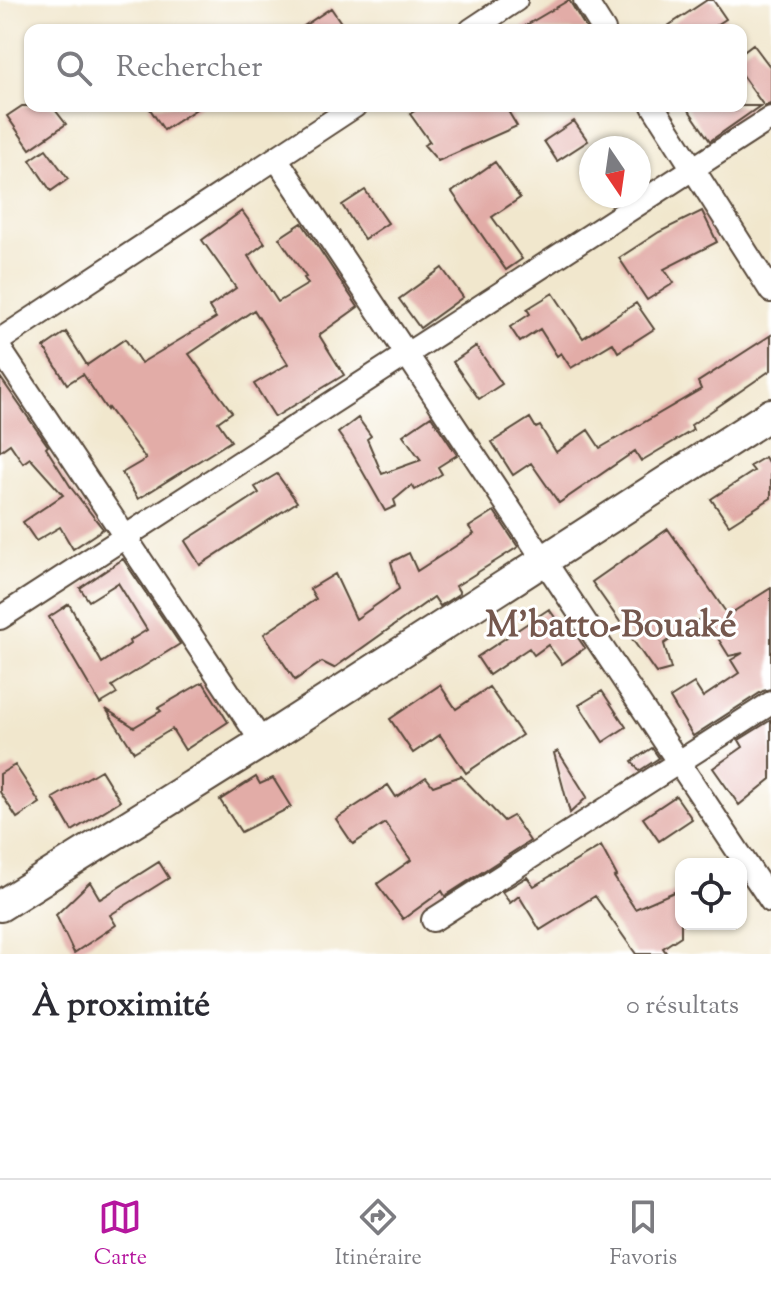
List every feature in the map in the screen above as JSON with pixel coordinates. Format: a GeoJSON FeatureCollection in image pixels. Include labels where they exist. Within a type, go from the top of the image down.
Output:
{"type":"FeatureCollection","features":[{"type":"Feature","properties":{"kind":"street"},"geometry":{"type":"LineString","coordinates":[[480,24],[516,0]]}},
{"type":"Feature","properties":{"kind":"street"},"geometry":{"type":"LineString","coordinates":[[585,0],[600,24]]}},
{"type":"Feature","properties":{"kind":"street"},"geometry":{"type":"LineString","coordinates":[[0,340],[346,112]]}},
{"type":"Feature","properties":{"kind":"street"},"geometry":{"type":"LineString","coordinates":[[657,112],[771,291]]}},
{"type":"Feature","properties":{"kind":"street"},"geometry":{"type":"LineString","coordinates":[[0,618],[771,118]]}},
{"type":"Feature","properties":{"kind":"street"},"geometry":{"type":"LineString","coordinates":[[276,158],[771,901]]}},
{"type":"Feature","properties":{"kind":"street"},"geometry":{"type":"LineString","coordinates":[[0,349],[262,742]]}},
{"type":"Feature","properties":{"kind":"street"},"geometry":{"type":"LineString","coordinates":[[0,906],[262,742],[771,414]]}},
{"type":"Feature","properties":{"kind":"street"},"geometry":{"type":"LineString","coordinates":[[433,920],[771,703]]}},
{"type":"Feature","properties":{"kind":"building"},"geometry":{"type":"Polygon","coordinates":[[[569,0],[583,24],[528,24],[569,0]]]}},
{"type":"Feature","properties":{"kind":"building"},"geometry":{"type":"Polygon","coordinates":[[[707,0],[713,0],[726,19],[718,24],[671,24],[707,0]]]}},
{"type":"Feature","properties":{"kind":"building"},"geometry":{"type":"Polygon","coordinates":[[[331,8],[342,24],[307,24],[331,8]]]}},
{"type":"Feature","properties":{"kind":"building"},"geometry":{"type":"Polygon","coordinates":[[[753,44],[771,68],[771,104],[764,106],[747,82],[747,48],[753,44]]]}},
{"type":"Feature","properties":{"kind":"building"},"geometry":{"type":"Polygon","coordinates":[[[24,106],[24,112],[57,112],[66,124],[30,149],[7,116],[24,106]]]}},
{"type":"Feature","properties":{"kind":"building"},"geometry":{"type":"Polygon","coordinates":[[[747,106],[760,106],[710,141],[690,112],[747,112],[747,106]]]}},
{"type":"Feature","properties":{"kind":"building"},"geometry":{"type":"Polygon","coordinates":[[[152,112],[192,112],[164,130],[152,112]]]}},
{"type":"Feature","properties":{"kind":"building"},"geometry":{"type":"Polygon","coordinates":[[[509,112],[517,126],[438,161],[424,145],[430,142],[410,114],[509,112]]]}},
{"type":"Feature","properties":{"kind":"building"},"geometry":{"type":"Polygon","coordinates":[[[574,121],[584,136],[579,136],[579,147],[557,161],[544,141],[574,121]]]}},
{"type":"Feature","properties":{"kind":"building"},"geometry":{"type":"Polygon","coordinates":[[[46,149],[68,179],[51,191],[30,160],[46,149]]]}},
{"type":"Feature","properties":{"kind":"building"},"geometry":{"type":"Polygon","coordinates":[[[495,162],[520,198],[492,217],[522,259],[506,270],[452,192],[495,162]]]}},
{"type":"Feature","properties":{"kind":"building"},"geometry":{"type":"Polygon","coordinates":[[[365,190],[388,223],[364,239],[342,205],[365,190]]]}},
{"type":"Feature","properties":{"kind":"building"},"geometry":{"type":"Polygon","coordinates":[[[242,211],[265,243],[248,256],[278,302],[308,284],[279,238],[302,223],[358,307],[319,335],[344,375],[275,417],[254,384],[288,364],[254,310],[189,354],[232,412],[218,422],[231,441],[138,499],[122,473],[146,459],[83,374],[67,384],[44,347],[66,332],[87,365],[125,339],[141,363],[216,318],[209,307],[236,288],[202,240],[242,211]]]}},
{"type":"Feature","properties":{"kind":"building"},"geometry":{"type":"Polygon","coordinates":[[[702,211],[717,242],[664,269],[674,283],[647,300],[619,258],[659,232],[702,211]]]}},
{"type":"Feature","properties":{"kind":"building"},"geometry":{"type":"Polygon","coordinates":[[[442,268],[463,297],[420,328],[399,299],[442,268]]]}},
{"type":"Feature","properties":{"kind":"building"},"geometry":{"type":"Polygon","coordinates":[[[553,293],[583,338],[636,303],[654,329],[618,352],[613,343],[571,368],[561,353],[557,356],[540,329],[520,342],[510,327],[530,314],[527,309],[553,293]]]}},
{"type":"Feature","properties":{"kind":"building"},"geometry":{"type":"Polygon","coordinates":[[[771,335],[771,370],[691,425],[693,430],[641,461],[635,451],[559,503],[531,463],[513,475],[492,442],[530,418],[536,428],[540,426],[556,452],[588,430],[600,448],[701,389],[698,382],[771,335]]]}},
{"type":"Feature","properties":{"kind":"building"},"geometry":{"type":"Polygon","coordinates":[[[476,346],[502,384],[479,399],[453,362],[476,346]]]}},
{"type":"Feature","properties":{"kind":"building"},"geometry":{"type":"Polygon","coordinates":[[[0,377],[48,446],[46,448],[72,489],[103,529],[73,549],[60,527],[36,541],[23,522],[63,495],[30,458],[23,463],[10,444],[0,451],[0,377]]]}},
{"type":"Feature","properties":{"kind":"building"},"geometry":{"type":"Polygon","coordinates":[[[431,416],[457,455],[438,467],[442,474],[415,490],[412,485],[394,500],[396,506],[385,511],[338,433],[358,418],[371,436],[367,439],[382,474],[421,460],[403,435],[431,416]]]}},
{"type":"Feature","properties":{"kind":"building"},"geometry":{"type":"Polygon","coordinates":[[[765,457],[768,462],[771,460],[771,498],[729,525],[711,499],[754,471],[750,466],[765,457]]]}},
{"type":"Feature","properties":{"kind":"building"},"geometry":{"type":"Polygon","coordinates":[[[277,474],[297,502],[200,565],[185,541],[259,493],[255,487],[277,474]]]}},
{"type":"Feature","properties":{"kind":"building"},"geometry":{"type":"Polygon","coordinates":[[[494,511],[518,547],[456,586],[460,593],[440,606],[434,597],[334,668],[322,662],[295,680],[264,634],[316,599],[310,589],[335,574],[356,619],[399,589],[391,562],[409,553],[417,571],[474,534],[469,527],[494,511]]]}},
{"type":"Feature","properties":{"kind":"building"},"geometry":{"type":"Polygon","coordinates":[[[668,529],[728,615],[771,588],[771,689],[763,691],[693,736],[670,698],[694,683],[703,697],[739,673],[731,660],[743,653],[729,656],[704,616],[664,644],[671,669],[656,673],[592,582],[668,529]]]}},
{"type":"Feature","properties":{"kind":"building"},"geometry":{"type":"Polygon","coordinates":[[[123,559],[180,644],[112,686],[117,694],[100,704],[49,617],[69,604],[102,663],[130,644],[129,641],[147,630],[118,583],[89,601],[80,588],[123,559]]]}},
{"type":"Feature","properties":{"kind":"building"},"geometry":{"type":"Polygon","coordinates":[[[549,609],[568,636],[574,632],[585,648],[562,664],[548,645],[534,655],[529,648],[489,675],[477,657],[549,609]]]}},
{"type":"Feature","properties":{"kind":"building"},"geometry":{"type":"Polygon","coordinates":[[[203,682],[228,722],[185,750],[172,729],[134,752],[106,709],[134,727],[161,711],[158,708],[203,682]]]}},
{"type":"Feature","properties":{"kind":"building"},"geometry":{"type":"Polygon","coordinates":[[[440,685],[456,709],[489,687],[522,735],[466,773],[440,735],[413,753],[390,719],[440,685]]]}},
{"type":"Feature","properties":{"kind":"building"},"geometry":{"type":"Polygon","coordinates":[[[602,691],[626,727],[603,742],[579,705],[602,691]]]}},
{"type":"Feature","properties":{"kind":"building"},"geometry":{"type":"Polygon","coordinates":[[[771,720],[771,779],[739,805],[713,768],[743,747],[739,740],[771,720]]]}},
{"type":"Feature","properties":{"kind":"building"},"geometry":{"type":"Polygon","coordinates":[[[652,748],[659,758],[639,771],[632,761],[652,748]]]}},
{"type":"Feature","properties":{"kind":"building"},"geometry":{"type":"Polygon","coordinates":[[[558,751],[587,797],[570,813],[554,753],[558,751]]]}},
{"type":"Feature","properties":{"kind":"building"},"geometry":{"type":"Polygon","coordinates":[[[15,765],[40,803],[17,818],[0,792],[0,774],[15,765]]]}},
{"type":"Feature","properties":{"kind":"building"},"geometry":{"type":"Polygon","coordinates":[[[101,770],[120,801],[72,831],[53,798],[101,770]]]}},
{"type":"Feature","properties":{"kind":"building"},"geometry":{"type":"Polygon","coordinates":[[[461,776],[504,821],[513,816],[530,841],[445,896],[442,891],[403,919],[377,884],[411,860],[385,823],[353,844],[336,819],[388,785],[396,797],[426,777],[433,786],[461,776]]]}},
{"type":"Feature","properties":{"kind":"building"},"geometry":{"type":"Polygon","coordinates":[[[256,777],[260,784],[273,778],[291,807],[241,832],[220,800],[256,777]]]}},
{"type":"Feature","properties":{"kind":"building"},"geometry":{"type":"Polygon","coordinates":[[[676,796],[692,819],[659,841],[643,818],[676,796]]]}},
{"type":"Feature","properties":{"kind":"building"},"geometry":{"type":"Polygon","coordinates":[[[601,846],[617,876],[614,877],[635,909],[674,892],[675,930],[681,930],[681,936],[663,948],[667,954],[636,954],[595,896],[540,930],[519,896],[510,903],[502,892],[527,877],[534,886],[601,846]]]}},
{"type":"Feature","properties":{"kind":"building"},"geometry":{"type":"Polygon","coordinates":[[[159,862],[169,878],[110,915],[116,925],[74,953],[56,915],[90,882],[100,899],[159,862]]]}},
{"type":"Feature","properties":{"kind":"district","name":"M'batto-Bouaké"},"geometry":{"type":"Point","coordinates":[611,627]}}]}
